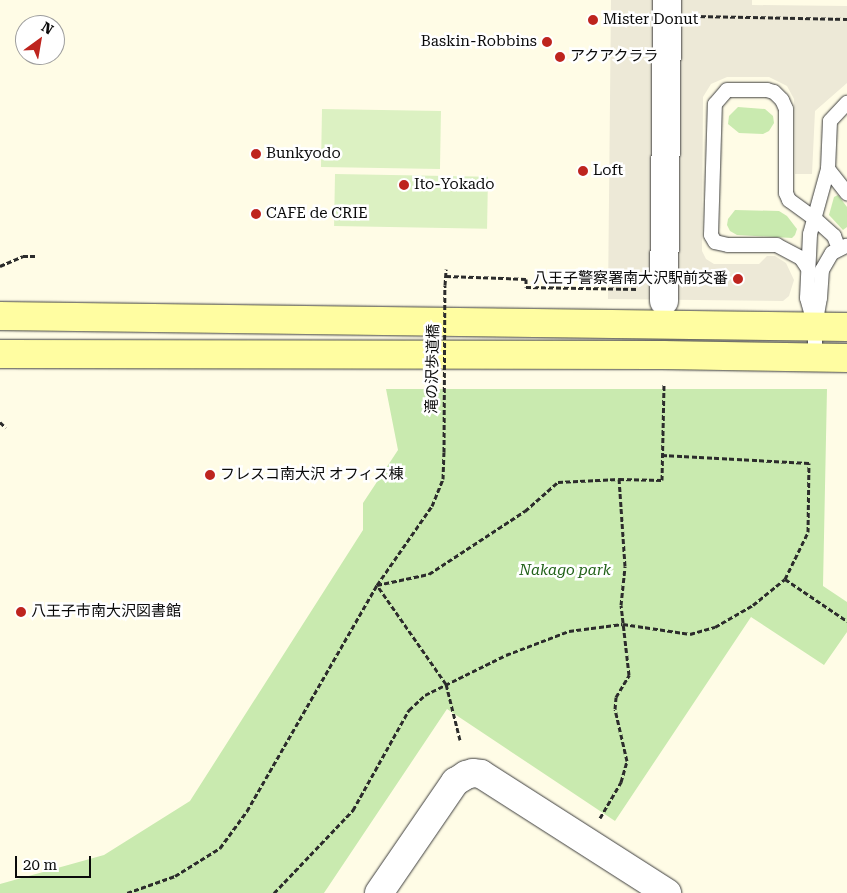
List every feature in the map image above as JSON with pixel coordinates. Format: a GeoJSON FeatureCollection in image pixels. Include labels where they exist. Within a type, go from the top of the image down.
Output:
{"type":"FeatureCollection","features":[{"type":"Feature","properties":{"kind":"street"},"geometry":{"type":"LineString","coordinates":[[664,295],[667,8]]}},
{"type":"Feature","properties":{"kind":"street"},"geometry":{"type":"LineString","coordinates":[[0,316],[847,327]]}},
{"type":"Feature","properties":{"kind":"street"},"geometry":{"type":"LineString","coordinates":[[0,354],[643,355],[847,358]]}},
{"type":"Feature","properties":{"kind":"street"},"geometry":{"type":"LineString","coordinates":[[379,893],[455,782],[473,773],[481,774],[667,893]]}},
{"type":"Feature","properties":{"kind":"lane"},"geometry":{"type":"LineString","coordinates":[[807,267],[801,258],[777,245],[728,245],[715,242],[711,235],[715,104],[727,90],[767,90],[774,92],[782,100],[786,109],[786,193],[789,200],[814,218],[843,247],[832,253],[822,270],[815,326],[815,358]]}},
{"type":"Feature","properties":{"kind":"lane"},"geometry":{"type":"LineString","coordinates":[[815,326],[808,298],[807,267],[810,234],[828,169],[830,121],[847,103]]}},
{"type":"Feature","properties":{"kind":"lane"},"geometry":{"type":"LineString","coordinates":[[828,169],[847,193]]}},
{"type":"Feature","properties":{"kind":"path"},"geometry":{"type":"LineString","coordinates":[[667,8],[847,19]]}},
{"type":"Feature","properties":{"kind":"path"},"geometry":{"type":"LineString","coordinates":[[0,266],[23,256],[36,256]]}},
{"type":"Feature","properties":{"kind":"path","name":"滝の沢歩道橋"},"geometry":{"type":"LineString","coordinates":[[127,893],[175,876],[220,848],[247,811],[377,585],[432,506],[443,479],[446,269]]}},
{"type":"Feature","properties":{"kind":"path"},"geometry":{"type":"LineString","coordinates":[[446,276],[526,278],[526,287],[664,295]]}},
{"type":"Feature","properties":{"kind":"path"},"geometry":{"type":"LineString","coordinates":[[460,740],[446,684],[377,585],[429,574],[525,511],[558,482],[619,479],[662,480],[664,383]]}},
{"type":"Feature","properties":{"kind":"path"},"geometry":{"type":"LineString","coordinates":[[0,422],[6,428]]}},
{"type":"Feature","properties":{"kind":"path"},"geometry":{"type":"LineString","coordinates":[[274,893],[353,810],[409,710],[425,695],[506,655],[569,631],[623,624],[690,634],[715,627],[753,605],[785,579],[808,532],[809,463],[662,455]]}},
{"type":"Feature","properties":{"kind":"path"},"geometry":{"type":"LineString","coordinates":[[596,824],[621,782],[627,761],[615,709],[616,697],[630,674],[623,624],[622,605],[625,566],[619,479]]}},
{"type":"Feature","properties":{"kind":"path"},"geometry":{"type":"LineString","coordinates":[[785,579],[847,621]]}},
{"type":"Feature","properties":{"kind":"green space"},"geometry":{"type":"Polygon","coordinates":[[[738,107],[765,109],[773,116],[774,123],[769,131],[763,134],[739,133],[728,124],[729,116],[738,107]]]}},
{"type":"Feature","properties":{"kind":"green space"},"geometry":{"type":"Polygon","coordinates":[[[322,109],[441,111],[440,169],[321,167],[322,109]]]}},
{"type":"Feature","properties":{"kind":"green space"},"geometry":{"type":"Polygon","coordinates":[[[335,174],[488,177],[487,229],[334,226],[335,174]]]}},
{"type":"Feature","properties":{"kind":"green space"},"geometry":{"type":"Polygon","coordinates":[[[838,195],[847,207],[847,227],[843,230],[829,215],[834,197],[838,195]]]}},
{"type":"Feature","properties":{"kind":"green space"},"geometry":{"type":"Polygon","coordinates":[[[735,210],[779,211],[787,216],[797,229],[795,235],[792,238],[737,235],[730,231],[727,225],[728,219],[735,210]]]}},
{"type":"Feature","properties":{"kind":"green space","name":"Nakago park"},"geometry":{"type":"Polygon","coordinates":[[[386,389],[827,389],[823,586],[847,602],[847,632],[824,665],[751,617],[615,821],[447,709],[324,893],[0,893],[0,884],[104,855],[190,801],[363,530],[363,503],[398,450],[386,389]]]}},
{"type":"Feature","properties":{"kind":"shaded area"},"geometry":{"type":"Polygon","coordinates":[[[611,0],[752,0],[752,5],[847,6],[847,83],[815,111],[812,174],[795,174],[794,99],[787,86],[769,77],[727,77],[711,84],[703,97],[702,251],[706,259],[714,264],[759,264],[767,256],[775,256],[786,263],[794,280],[789,296],[783,301],[608,299],[611,0]]]}},
{"type":"Feature","properties":{"kind":"place","name":"Mister Donut"},"geometry":{"type":"Point","coordinates":[593,20]}},
{"type":"Feature","properties":{"kind":"place","name":"Baskin-Robbins"},"geometry":{"type":"Point","coordinates":[547,42]}},
{"type":"Feature","properties":{"kind":"place","name":"アクアクララ"},"geometry":{"type":"Point","coordinates":[560,57]}},
{"type":"Feature","properties":{"kind":"place","name":"Bunkyodo"},"geometry":{"type":"Point","coordinates":[256,154]}},
{"type":"Feature","properties":{"kind":"place","name":"Loft"},"geometry":{"type":"Point","coordinates":[583,171]}},
{"type":"Feature","properties":{"kind":"place","name":"Ito-Yokado"},"geometry":{"type":"Point","coordinates":[404,185]}},
{"type":"Feature","properties":{"kind":"place","name":"CAFE de CRIE"},"geometry":{"type":"Point","coordinates":[256,214]}},
{"type":"Feature","properties":{"kind":"place","name":"八王子警察署南大沢駅前交番"},"geometry":{"type":"Point","coordinates":[738,279]}},
{"type":"Feature","properties":{"kind":"place","name":"フレスコ南大沢 オフィス棟"},"geometry":{"type":"Point","coordinates":[210,475]}},
{"type":"Feature","properties":{"kind":"place","name":"八王子市南大沢図書館"},"geometry":{"type":"Point","coordinates":[21,612]}}]}
